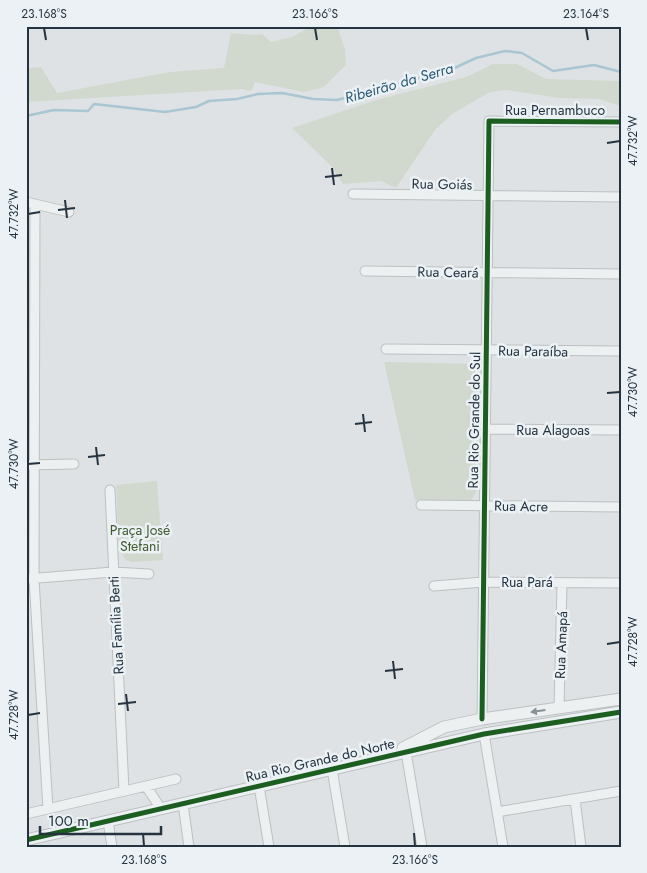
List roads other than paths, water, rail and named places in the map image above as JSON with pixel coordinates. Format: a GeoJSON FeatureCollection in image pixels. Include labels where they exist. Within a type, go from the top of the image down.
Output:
{"type":"FeatureCollection","features":[{"type":"Feature","properties":{"kind":"street","name":"Rua Pernambuco"},"geometry":{"type":"LineString","coordinates":[[489,121],[621,122]]}},
{"type":"Feature","properties":{"kind":"street","name":"Rua Rio Grande do Sul"},"geometry":{"type":"LineString","coordinates":[[482,719],[489,121]]}},
{"type":"Feature","properties":{"kind":"street","name":"Rua Goiás"},"geometry":{"type":"LineString","coordinates":[[353,194],[621,197]]}},
{"type":"Feature","properties":{"kind":"street"},"geometry":{"type":"LineString","coordinates":[[48,809],[30,579],[30,203],[69,212]]}},
{"type":"Feature","properties":{"kind":"street","name":"Rua Ceará"},"geometry":{"type":"LineString","coordinates":[[366,272],[621,274]]}},
{"type":"Feature","properties":{"kind":"street","name":"Rua Paraíba"},"geometry":{"type":"LineString","coordinates":[[386,349],[621,351]]}},
{"type":"Feature","properties":{"kind":"street","name":"Rua Alagoas"},"geometry":{"type":"LineString","coordinates":[[485,430],[621,430]]}},
{"type":"Feature","properties":{"kind":"street"},"geometry":{"type":"LineString","coordinates":[[30,465],[74,464]]}},
{"type":"Feature","properties":{"kind":"street","name":"Rua Família Berti"},"geometry":{"type":"LineString","coordinates":[[110,490],[124,791]]}},
{"type":"Feature","properties":{"kind":"street","name":"Rua Acre"},"geometry":{"type":"LineString","coordinates":[[421,505],[621,507]]}},
{"type":"Feature","properties":{"kind":"street"},"geometry":{"type":"LineString","coordinates":[[30,579],[113,572],[149,574]]}},
{"type":"Feature","properties":{"kind":"street","name":"Rua Pará"},"geometry":{"type":"LineString","coordinates":[[434,586],[483,582],[621,583]]}},
{"type":"Feature","properties":{"kind":"street","name":"Rua Amapá"},"geometry":{"type":"LineString","coordinates":[[559,708],[562,583]]}},
{"type":"Feature","properties":{"kind":"street","name":"Rua Rio Grande do Norte"},"geometry":{"type":"LineString","coordinates":[[390,754],[444,727],[482,719],[621,698]]}},
{"type":"Feature","properties":{"kind":"street","name":"Rua Rio Grande do Norte"},"geometry":{"type":"LineString","coordinates":[[29,842],[108,821],[390,754],[484,734],[621,712]]}},
{"type":"Feature","properties":{"kind":"street"},"geometry":{"type":"LineString","coordinates":[[484,734],[503,847]]}},
{"type":"Feature","properties":{"kind":"street"},"geometry":{"type":"LineString","coordinates":[[406,752],[422,847]]}},
{"type":"Feature","properties":{"kind":"street"},"geometry":{"type":"LineString","coordinates":[[332,769],[345,847]]}},
{"type":"Feature","properties":{"kind":"street"},"geometry":{"type":"LineString","coordinates":[[26,814],[176,779]]}},
{"type":"Feature","properties":{"kind":"street"},"geometry":{"type":"LineString","coordinates":[[146,786],[161,809]]}},
{"type":"Feature","properties":{"kind":"street"},"geometry":{"type":"LineString","coordinates":[[259,786],[269,847]]}},
{"type":"Feature","properties":{"kind":"street"},"geometry":{"type":"LineString","coordinates":[[497,812],[621,791]]}},
{"type":"Feature","properties":{"kind":"street"},"geometry":{"type":"LineString","coordinates":[[574,799],[581,847]]}},
{"type":"Feature","properties":{"kind":"street"},"geometry":{"type":"LineString","coordinates":[[183,804],[190,847]]}},
{"type":"Feature","properties":{"kind":"street"},"geometry":{"type":"LineString","coordinates":[[108,821],[112,847]]}},
{"type":"Feature","properties":{"kind":"waterway","name":"Ribeirão da Serra"},"geometry":{"type":"LineString","coordinates":[[26,116],[54,110],[88,111],[94,104],[165,112],[196,107],[209,101],[237,99],[258,94],[282,93],[313,99],[337,100],[448,71],[476,58],[505,51],[522,53],[553,71],[594,65],[621,72]]}},
{"type":"Feature","properties":{"kind":"park label","name":"Praça José Stefani"},"geometry":{"type":"Point","coordinates":[140,538]}}]}
